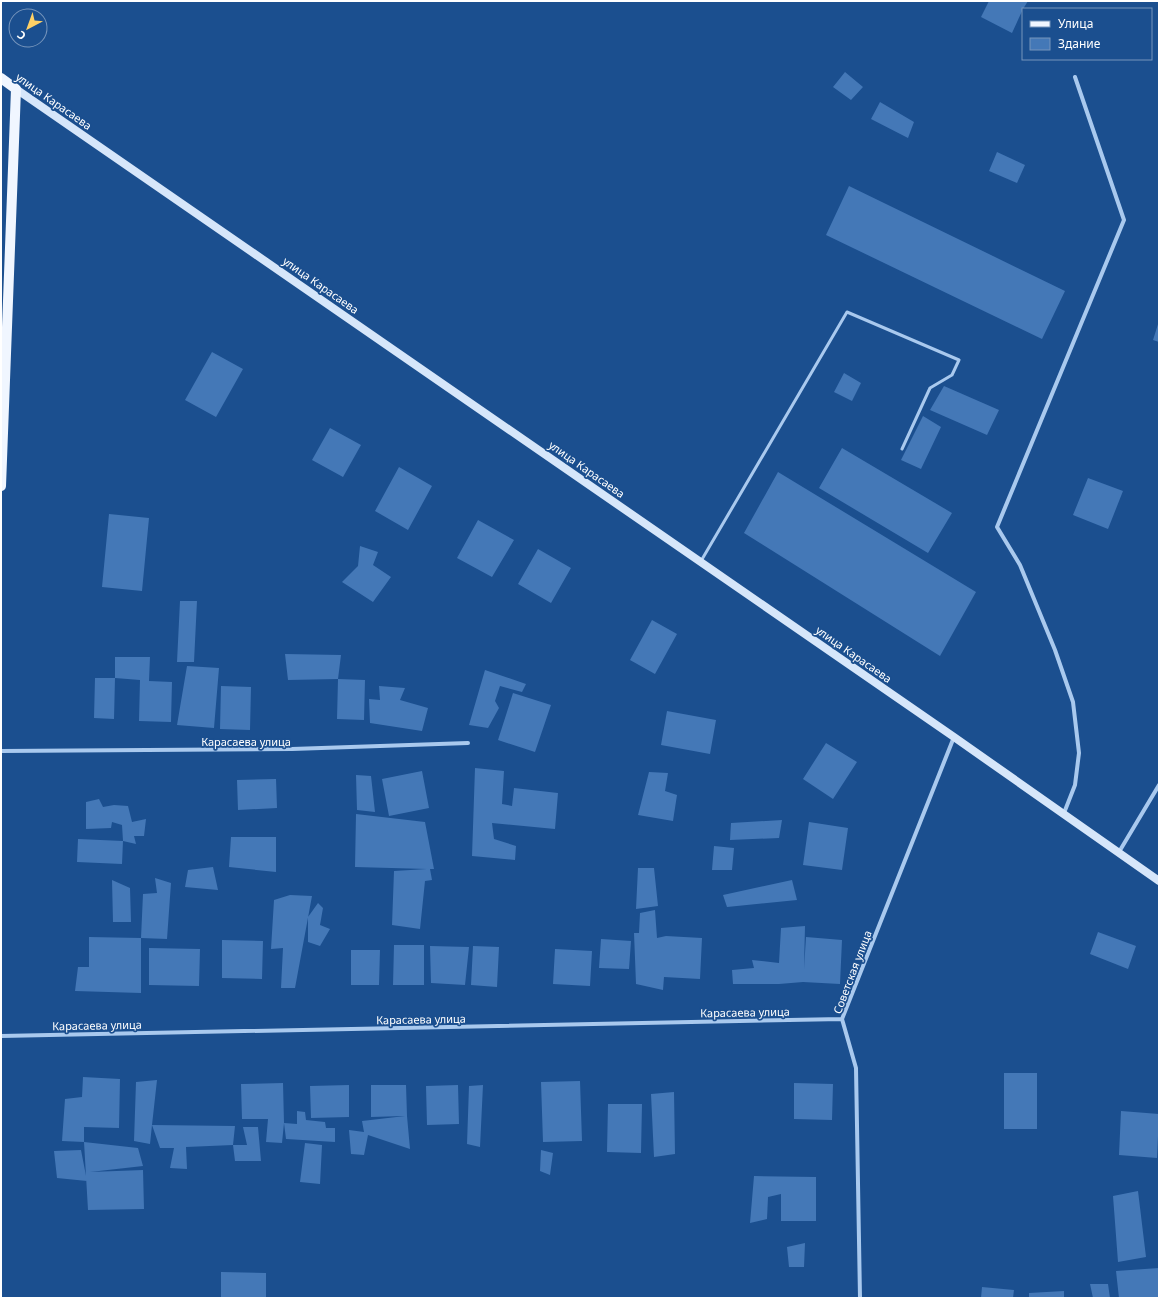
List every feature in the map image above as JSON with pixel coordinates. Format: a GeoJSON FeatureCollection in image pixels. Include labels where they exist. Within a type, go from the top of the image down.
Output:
{"type":"FeatureCollection","features":[{"type":"Feature","properties":{"kind":"main road","name":"улица Карасаева"},"geometry":{"type":"LineString","coordinates":[[1,78],[954,737],[1159,881]]}},
{"type":"Feature","properties":{"kind":"main road"},"geometry":{"type":"LineString","coordinates":[[1,486],[16,89]]}},
{"type":"Feature","properties":{"kind":"street"},"geometry":{"type":"LineString","coordinates":[[1063,814],[1075,785],[1079,753],[1073,702],[1055,650],[1020,565],[997,527],[1124,220],[1075,77]]}},
{"type":"Feature","properties":{"kind":"street","name":"Советская улица"},"geometry":{"type":"LineString","coordinates":[[860,1298],[856,1068],[842,1019],[954,737]]}},
{"type":"Feature","properties":{"kind":"street","name":"Карасаева улица"},"geometry":{"type":"LineString","coordinates":[[1,751],[292,750],[468,743]]}},
{"type":"Feature","properties":{"kind":"street"},"geometry":{"type":"LineString","coordinates":[[1118,853],[1159,785]]}},
{"type":"Feature","properties":{"kind":"street","name":"Карасаева улица"},"geometry":{"type":"LineString","coordinates":[[1,1036],[842,1019]]}},
{"type":"Feature","properties":{"kind":"lane"},"geometry":{"type":"LineString","coordinates":[[701,562],[847,312],[959,360],[952,375],[930,388],[902,449]]}},
{"type":"Feature","properties":{"kind":"building"},"geometry":{"type":"Polygon","coordinates":[[[989,1],[1028,1],[1024,8],[1022,8],[1012,33],[981,17],[989,1]]]}},
{"type":"Feature","properties":{"kind":"building"},"geometry":{"type":"Polygon","coordinates":[[[845,72],[863,87],[851,100],[833,87],[845,72]]]}},
{"type":"Feature","properties":{"kind":"building"},"geometry":{"type":"Polygon","coordinates":[[[880,102],[914,122],[908,138],[871,119],[880,102]]]}},
{"type":"Feature","properties":{"kind":"building"},"geometry":{"type":"Polygon","coordinates":[[[997,152],[1025,165],[1017,183],[989,171],[997,152]]]}},
{"type":"Feature","properties":{"kind":"building"},"geometry":{"type":"Polygon","coordinates":[[[849,186],[1065,291],[1042,339],[826,235],[849,186]]]}},
{"type":"Feature","properties":{"kind":"building"},"geometry":{"type":"Polygon","coordinates":[[[1159,321],[1159,342],[1153,340],[1159,321]]]}},
{"type":"Feature","properties":{"kind":"building"},"geometry":{"type":"Polygon","coordinates":[[[212,352],[243,369],[216,417],[185,400],[212,352]]]}},
{"type":"Feature","properties":{"kind":"building"},"geometry":{"type":"Polygon","coordinates":[[[844,373],[861,383],[852,401],[834,392],[844,373]]]}},
{"type":"Feature","properties":{"kind":"building"},"geometry":{"type":"Polygon","coordinates":[[[944,386],[999,410],[987,435],[930,410],[944,386]]]}},
{"type":"Feature","properties":{"kind":"building"},"geometry":{"type":"Polygon","coordinates":[[[923,416],[941,427],[921,469],[901,460],[923,416]]]}},
{"type":"Feature","properties":{"kind":"building"},"geometry":{"type":"Polygon","coordinates":[[[330,428],[361,445],[343,477],[312,460],[330,428]]]}},
{"type":"Feature","properties":{"kind":"building"},"geometry":{"type":"Polygon","coordinates":[[[842,448],[952,513],[928,553],[819,488],[842,448]]]}},
{"type":"Feature","properties":{"kind":"building"},"geometry":{"type":"Polygon","coordinates":[[[399,467],[432,486],[408,530],[375,511],[399,467]]]}},
{"type":"Feature","properties":{"kind":"building"},"geometry":{"type":"Polygon","coordinates":[[[778,472],[976,592],[940,656],[744,533],[778,472]]]}},
{"type":"Feature","properties":{"kind":"building"},"geometry":{"type":"Polygon","coordinates":[[[1088,478],[1123,491],[1108,529],[1073,515],[1088,478]]]}},
{"type":"Feature","properties":{"kind":"building"},"geometry":{"type":"Polygon","coordinates":[[[109,514],[149,518],[142,591],[102,587],[109,514]]]}},
{"type":"Feature","properties":{"kind":"building"},"geometry":{"type":"Polygon","coordinates":[[[478,520],[514,540],[492,577],[457,558],[478,520]]]}},
{"type":"Feature","properties":{"kind":"building"},"geometry":{"type":"Polygon","coordinates":[[[360,546],[378,552],[373,565],[391,577],[373,602],[342,582],[358,566],[360,546]]]}},
{"type":"Feature","properties":{"kind":"building"},"geometry":{"type":"Polygon","coordinates":[[[538,549],[571,568],[551,603],[518,584],[538,549]]]}},
{"type":"Feature","properties":{"kind":"building"},"geometry":{"type":"Polygon","coordinates":[[[180,601],[197,601],[194,662],[177,662],[180,601]]]}},
{"type":"Feature","properties":{"kind":"building"},"geometry":{"type":"Polygon","coordinates":[[[652,620],[677,634],[655,674],[630,660],[652,620]]]}},
{"type":"Feature","properties":{"kind":"building"},"geometry":{"type":"Polygon","coordinates":[[[285,654],[341,655],[338,679],[288,680],[285,654]]]}},
{"type":"Feature","properties":{"kind":"building"},"geometry":{"type":"Polygon","coordinates":[[[115,657],[150,657],[149,681],[172,682],[171,722],[139,721],[140,680],[115,678],[115,657]]]}},
{"type":"Feature","properties":{"kind":"building"},"geometry":{"type":"Polygon","coordinates":[[[187,666],[219,668],[214,728],[177,725],[187,666]]]}},
{"type":"Feature","properties":{"kind":"building"},"geometry":{"type":"Polygon","coordinates":[[[485,670],[526,684],[522,692],[500,686],[495,701],[499,708],[488,728],[469,725],[485,670]]]}},
{"type":"Feature","properties":{"kind":"building"},"geometry":{"type":"Polygon","coordinates":[[[95,678],[115,678],[114,719],[94,718],[95,678]]]}},
{"type":"Feature","properties":{"kind":"building"},"geometry":{"type":"Polygon","coordinates":[[[338,679],[365,680],[364,720],[337,719],[338,679]]]}},
{"type":"Feature","properties":{"kind":"building"},"geometry":{"type":"Polygon","coordinates":[[[221,686],[251,687],[250,730],[220,729],[221,686]]]}},
{"type":"Feature","properties":{"kind":"building"},"geometry":{"type":"Polygon","coordinates":[[[379,686],[405,688],[400,700],[428,708],[422,731],[370,723],[369,699],[380,700],[379,686]]]}},
{"type":"Feature","properties":{"kind":"building"},"geometry":{"type":"Polygon","coordinates":[[[513,693],[551,705],[535,752],[498,740],[513,693]]]}},
{"type":"Feature","properties":{"kind":"building"},"geometry":{"type":"Polygon","coordinates":[[[667,711],[716,720],[710,754],[661,745],[667,711]]]}},
{"type":"Feature","properties":{"kind":"building"},"geometry":{"type":"Polygon","coordinates":[[[826,743],[857,762],[833,799],[803,779],[826,743]]]}},
{"type":"Feature","properties":{"kind":"building"},"geometry":{"type":"Polygon","coordinates":[[[475,768],[504,771],[502,804],[512,806],[514,788],[558,793],[555,829],[492,823],[494,839],[516,846],[515,860],[472,856],[475,768]]]}},
{"type":"Feature","properties":{"kind":"building"},"geometry":{"type":"Polygon","coordinates":[[[422,771],[429,808],[389,816],[382,779],[422,771]]]}},
{"type":"Feature","properties":{"kind":"building"},"geometry":{"type":"Polygon","coordinates":[[[649,772],[668,773],[665,791],[677,795],[673,821],[638,815],[649,772]]]}},
{"type":"Feature","properties":{"kind":"building"},"geometry":{"type":"Polygon","coordinates":[[[356,775],[371,776],[375,812],[357,810],[356,775]]]}},
{"type":"Feature","properties":{"kind":"building"},"geometry":{"type":"Polygon","coordinates":[[[276,779],[277,808],[238,810],[237,780],[276,779]]]}},
{"type":"Feature","properties":{"kind":"building"},"geometry":{"type":"Polygon","coordinates":[[[99,799],[103,807],[114,805],[128,806],[132,822],[146,819],[144,836],[134,836],[136,844],[123,841],[122,825],[112,822],[111,828],[86,829],[86,802],[99,799]]]}},
{"type":"Feature","properties":{"kind":"building"},"geometry":{"type":"Polygon","coordinates":[[[356,814],[425,822],[434,869],[430,869],[432,880],[425,881],[420,929],[392,925],[394,871],[427,869],[355,867],[356,814]]]}},
{"type":"Feature","properties":{"kind":"building"},"geometry":{"type":"Polygon","coordinates":[[[782,820],[779,838],[730,840],[731,823],[782,820]]]}},
{"type":"Feature","properties":{"kind":"building"},"geometry":{"type":"Polygon","coordinates":[[[809,822],[848,828],[842,870],[803,865],[809,822]]]}},
{"type":"Feature","properties":{"kind":"building"},"geometry":{"type":"Polygon","coordinates":[[[231,837],[276,837],[276,872],[229,867],[231,837]]]}},
{"type":"Feature","properties":{"kind":"building"},"geometry":{"type":"Polygon","coordinates":[[[78,839],[123,841],[122,864],[77,862],[78,839]]]}},
{"type":"Feature","properties":{"kind":"building"},"geometry":{"type":"Polygon","coordinates":[[[714,846],[734,848],[732,870],[712,870],[714,846]]]}},
{"type":"Feature","properties":{"kind":"building"},"geometry":{"type":"Polygon","coordinates":[[[213,867],[218,890],[185,887],[188,870],[213,867]]]}},
{"type":"Feature","properties":{"kind":"building"},"geometry":{"type":"Polygon","coordinates":[[[638,868],[654,868],[658,906],[636,909],[638,868]]]}},
{"type":"Feature","properties":{"kind":"building"},"geometry":{"type":"Polygon","coordinates":[[[155,878],[171,883],[167,939],[141,938],[143,894],[157,893],[155,878]]]}},
{"type":"Feature","properties":{"kind":"building"},"geometry":{"type":"Polygon","coordinates":[[[112,880],[130,888],[131,922],[113,922],[112,880]]]}},
{"type":"Feature","properties":{"kind":"building"},"geometry":{"type":"Polygon","coordinates":[[[792,880],[797,900],[727,907],[723,895],[792,880]]]}},
{"type":"Feature","properties":{"kind":"building"},"geometry":{"type":"Polygon","coordinates":[[[290,895],[312,896],[295,988],[281,988],[283,948],[271,949],[274,900],[290,895]]]}},
{"type":"Feature","properties":{"kind":"building"},"geometry":{"type":"Polygon","coordinates":[[[318,903],[323,908],[320,925],[330,929],[320,946],[308,942],[308,917],[318,903]]]}},
{"type":"Feature","properties":{"kind":"building"},"geometry":{"type":"Polygon","coordinates":[[[655,910],[657,938],[666,936],[702,938],[700,979],[664,977],[663,990],[636,984],[634,933],[639,933],[640,913],[655,910]]]}},
{"type":"Feature","properties":{"kind":"building"},"geometry":{"type":"Polygon","coordinates":[[[805,926],[804,969],[806,937],[842,940],[840,984],[803,982],[779,984],[733,984],[732,970],[754,968],[752,960],[779,963],[781,928],[805,926]]]}},
{"type":"Feature","properties":{"kind":"building"},"geometry":{"type":"Polygon","coordinates":[[[1098,932],[1136,946],[1128,969],[1090,954],[1098,932]]]}},
{"type":"Feature","properties":{"kind":"building"},"geometry":{"type":"Polygon","coordinates":[[[89,937],[141,938],[141,993],[75,991],[78,967],[89,967],[89,937]]]}},
{"type":"Feature","properties":{"kind":"building"},"geometry":{"type":"Polygon","coordinates":[[[601,939],[631,941],[629,969],[599,968],[601,939]]]}},
{"type":"Feature","properties":{"kind":"building"},"geometry":{"type":"Polygon","coordinates":[[[222,940],[263,941],[262,979],[222,978],[222,940]]]}},
{"type":"Feature","properties":{"kind":"building"},"geometry":{"type":"Polygon","coordinates":[[[394,945],[424,945],[424,985],[393,985],[394,945]]]}},
{"type":"Feature","properties":{"kind":"building"},"geometry":{"type":"Polygon","coordinates":[[[430,946],[469,947],[465,985],[431,983],[430,946]]]}},
{"type":"Feature","properties":{"kind":"building"},"geometry":{"type":"Polygon","coordinates":[[[473,946],[499,947],[497,987],[471,985],[473,946]]]}},
{"type":"Feature","properties":{"kind":"building"},"geometry":{"type":"Polygon","coordinates":[[[149,948],[200,949],[199,986],[149,985],[149,948]]]}},
{"type":"Feature","properties":{"kind":"building"},"geometry":{"type":"Polygon","coordinates":[[[555,949],[592,951],[590,986],[553,984],[555,949]]]}},
{"type":"Feature","properties":{"kind":"building"},"geometry":{"type":"Polygon","coordinates":[[[351,950],[380,950],[379,985],[351,985],[351,950]]]}},
{"type":"Feature","properties":{"kind":"building"},"geometry":{"type":"Polygon","coordinates":[[[1004,1073],[1037,1073],[1037,1129],[1004,1129],[1004,1073]]]}},
{"type":"Feature","properties":{"kind":"building"},"geometry":{"type":"Polygon","coordinates":[[[83,1077],[120,1079],[119,1128],[84,1127],[84,1142],[62,1141],[65,1099],[82,1097],[83,1077]]]}},
{"type":"Feature","properties":{"kind":"building"},"geometry":{"type":"Polygon","coordinates":[[[157,1080],[150,1144],[134,1141],[136,1082],[157,1080]]]}},
{"type":"Feature","properties":{"kind":"building"},"geometry":{"type":"Polygon","coordinates":[[[580,1081],[582,1141],[543,1142],[541,1082],[580,1081]]]}},
{"type":"Feature","properties":{"kind":"building"},"geometry":{"type":"Polygon","coordinates":[[[283,1083],[284,1123],[282,1143],[266,1142],[268,1119],[242,1119],[241,1084],[283,1083]]]}},
{"type":"Feature","properties":{"kind":"building"},"geometry":{"type":"Polygon","coordinates":[[[794,1083],[833,1084],[832,1120],[794,1119],[794,1083]]]}},
{"type":"Feature","properties":{"kind":"building"},"geometry":{"type":"Polygon","coordinates":[[[349,1085],[349,1117],[311,1118],[310,1086],[349,1085]]]}},
{"type":"Feature","properties":{"kind":"building"},"geometry":{"type":"Polygon","coordinates":[[[371,1085],[406,1085],[410,1149],[368,1135],[364,1155],[351,1154],[349,1130],[364,1132],[362,1121],[405,1116],[371,1117],[371,1085]]]}},
{"type":"Feature","properties":{"kind":"building"},"geometry":{"type":"Polygon","coordinates":[[[458,1085],[459,1124],[427,1125],[426,1086],[458,1085]]]}},
{"type":"Feature","properties":{"kind":"building"},"geometry":{"type":"Polygon","coordinates":[[[483,1085],[480,1147],[467,1144],[469,1086],[483,1085]]]}},
{"type":"Feature","properties":{"kind":"building"},"geometry":{"type":"Polygon","coordinates":[[[674,1092],[675,1154],[654,1157],[651,1094],[674,1092]]]}},
{"type":"Feature","properties":{"kind":"building"},"geometry":{"type":"Polygon","coordinates":[[[608,1104],[642,1104],[641,1153],[607,1152],[608,1104]]]}},
{"type":"Feature","properties":{"kind":"building"},"geometry":{"type":"Polygon","coordinates":[[[297,1111],[305,1112],[306,1120],[325,1122],[326,1128],[335,1128],[335,1142],[286,1139],[284,1123],[297,1124],[297,1111]]]}},
{"type":"Feature","properties":{"kind":"building"},"geometry":{"type":"Polygon","coordinates":[[[1121,1111],[1159,1114],[1157,1158],[1119,1155],[1121,1111]]]}},
{"type":"Feature","properties":{"kind":"building"},"geometry":{"type":"Polygon","coordinates":[[[152,1125],[235,1126],[233,1145],[186,1147],[187,1169],[170,1168],[174,1148],[160,1148],[152,1125]]]}},
{"type":"Feature","properties":{"kind":"building"},"geometry":{"type":"Polygon","coordinates":[[[243,1127],[258,1127],[261,1161],[235,1161],[233,1145],[247,1145],[243,1127]]]}},
{"type":"Feature","properties":{"kind":"building"},"geometry":{"type":"Polygon","coordinates":[[[84,1142],[138,1148],[143,1166],[90,1172],[143,1170],[144,1209],[88,1210],[84,1142]]]}},
{"type":"Feature","properties":{"kind":"building"},"geometry":{"type":"Polygon","coordinates":[[[305,1143],[322,1145],[320,1184],[300,1182],[305,1143]]]}},
{"type":"Feature","properties":{"kind":"building"},"geometry":{"type":"Polygon","coordinates":[[[81,1150],[87,1181],[57,1178],[54,1151],[81,1150]]]}},
{"type":"Feature","properties":{"kind":"building"},"geometry":{"type":"Polygon","coordinates":[[[541,1150],[553,1153],[550,1175],[540,1171],[541,1150]]]}},
{"type":"Feature","properties":{"kind":"building"},"geometry":{"type":"Polygon","coordinates":[[[754,1176],[816,1177],[816,1221],[781,1221],[781,1194],[768,1197],[767,1219],[750,1223],[754,1176]]]}},
{"type":"Feature","properties":{"kind":"building"},"geometry":{"type":"Polygon","coordinates":[[[1138,1191],[1146,1257],[1118,1262],[1113,1196],[1138,1191]]]}},
{"type":"Feature","properties":{"kind":"building"},"geometry":{"type":"Polygon","coordinates":[[[805,1243],[804,1267],[789,1267],[787,1247],[805,1243]]]}},
{"type":"Feature","properties":{"kind":"building"},"geometry":{"type":"Polygon","coordinates":[[[1159,1268],[1159,1298],[1119,1298],[1116,1271],[1159,1268]]]}},
{"type":"Feature","properties":{"kind":"building"},"geometry":{"type":"Polygon","coordinates":[[[221,1272],[266,1273],[266,1298],[221,1298],[221,1272]]]}},
{"type":"Feature","properties":{"kind":"building"},"geometry":{"type":"Polygon","coordinates":[[[1090,1284],[1108,1284],[1110,1298],[1093,1298],[1090,1284]]]}},
{"type":"Feature","properties":{"kind":"building"},"geometry":{"type":"Polygon","coordinates":[[[982,1287],[1014,1290],[1013,1298],[981,1298],[982,1287]]]}},
{"type":"Feature","properties":{"kind":"building"},"geometry":{"type":"Polygon","coordinates":[[[1064,1291],[1064,1298],[1029,1298],[1029,1293],[1064,1291]]]}}]}
